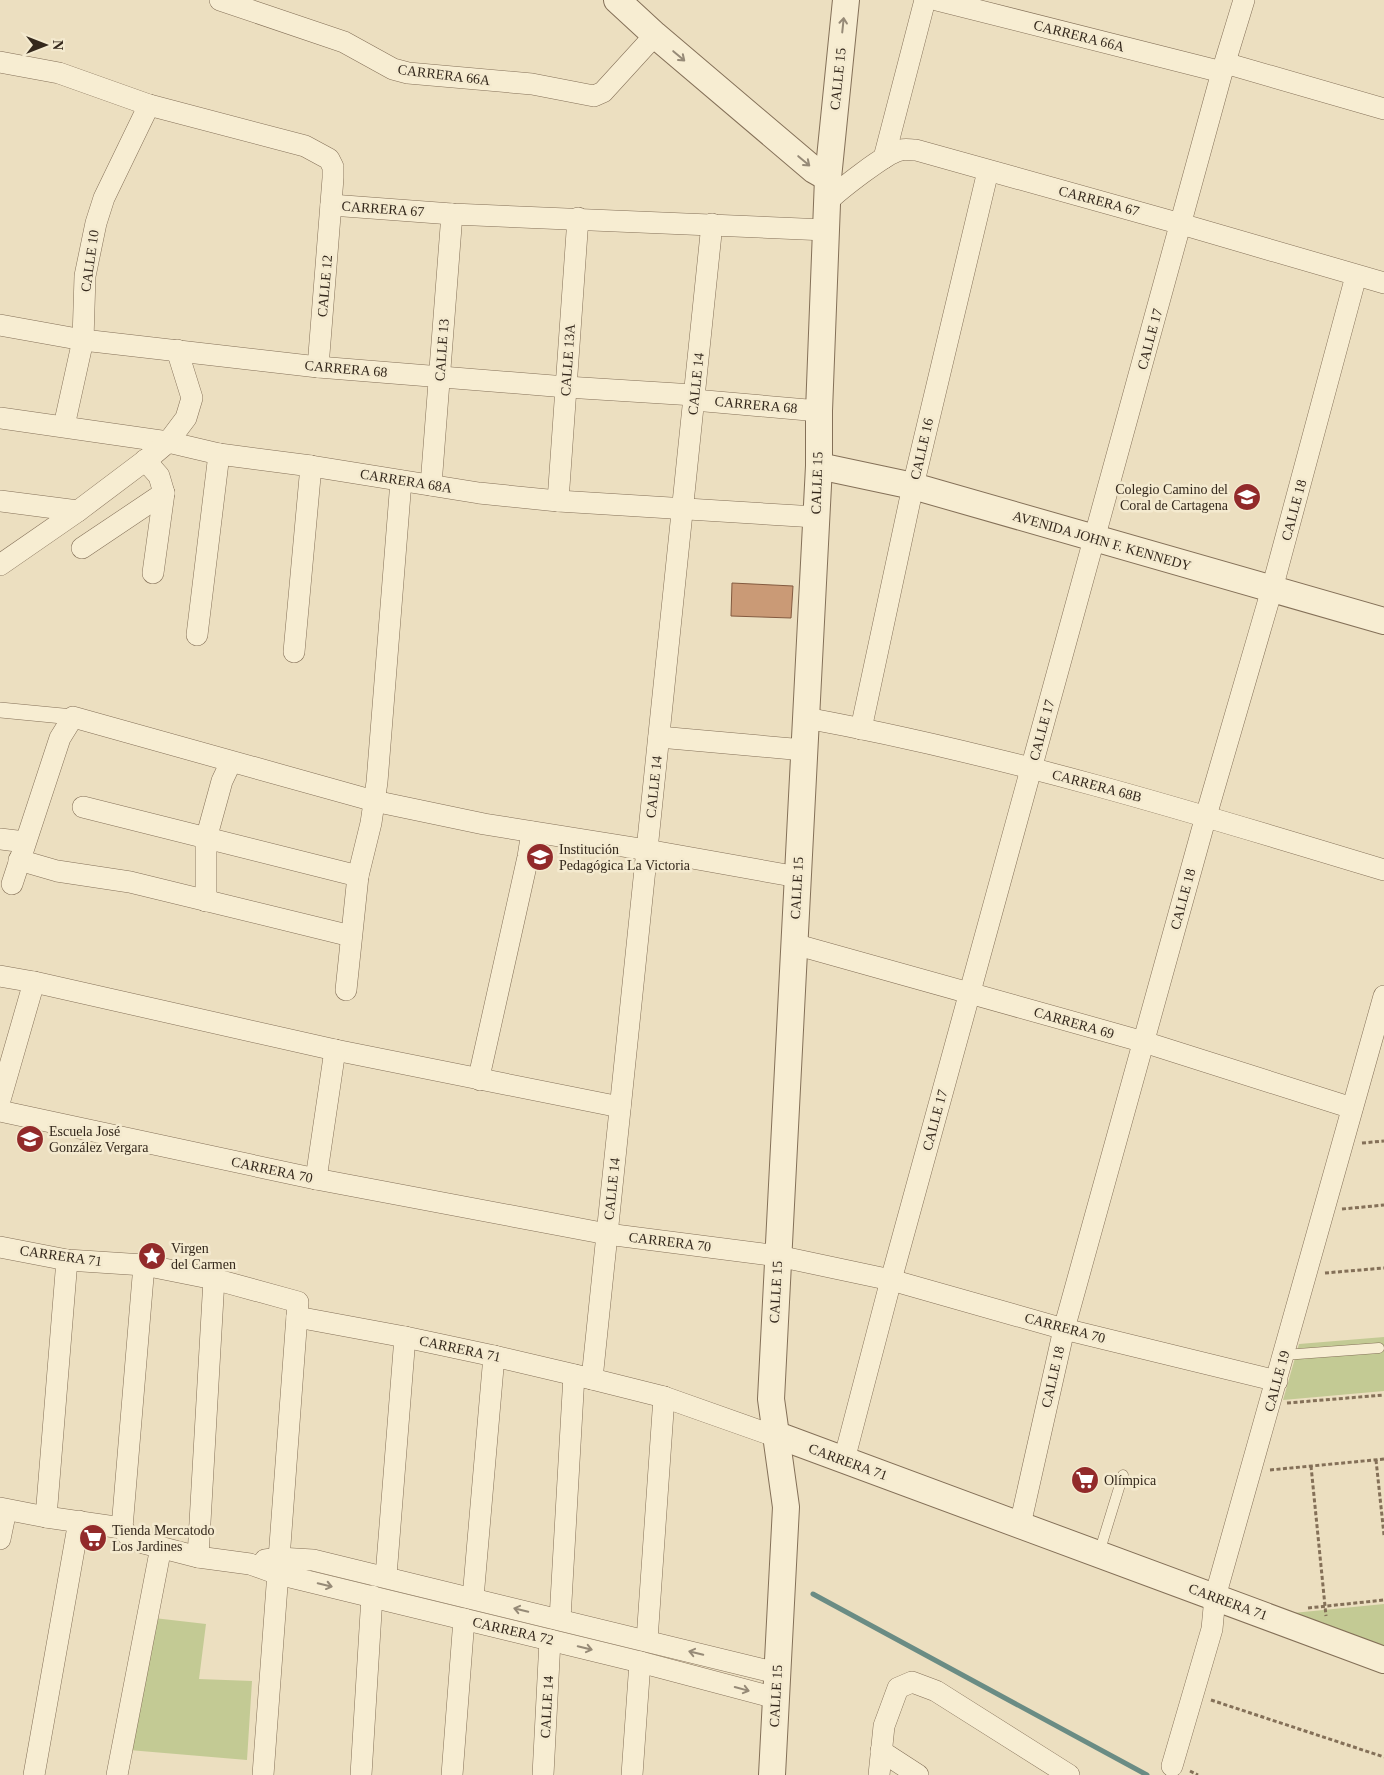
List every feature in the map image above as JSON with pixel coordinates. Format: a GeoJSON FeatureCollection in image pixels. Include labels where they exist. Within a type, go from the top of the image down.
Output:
{"type":"FeatureCollection","features":[{"type":"Feature","properties":{"kind":"street","name":"CARRERA 66A"},"geometry":{"type":"LineString","coordinates":[[220,0],[344,42],[393,69],[408,73],[532,84],[594,96],[602,92],[655,35]]}},
{"type":"Feature","properties":{"kind":"street"},"geometry":{"type":"LineString","coordinates":[[617,0],[655,35],[814,170],[827,190]]}},
{"type":"Feature","properties":{"kind":"street","name":"CALLE 15"},"geometry":{"type":"LineString","coordinates":[[772,1775],[786,1507],[771,1400],[819,466],[819,411],[827,190],[846,0]]}},
{"type":"Feature","properties":{"kind":"street"},"geometry":{"type":"LineString","coordinates":[[884,158],[925,0]]}},
{"type":"Feature","properties":{"kind":"street","name":"CARRERA 66A"},"geometry":{"type":"LineString","coordinates":[[937,0],[1223,68],[1384,109]]}},
{"type":"Feature","properties":{"kind":"street","name":"CALLE 17"},"geometry":{"type":"LineString","coordinates":[[844,1460],[891,1280],[1223,68],[1244,0]]}},
{"type":"Feature","properties":{"kind":"street","name":"CARRERA 67"},"geometry":{"type":"LineString","coordinates":[[0,62],[60,73],[149,105],[305,146],[319,152],[329,159],[333,167],[331,205],[452,214],[826,230]]}},
{"type":"Feature","properties":{"kind":"street","name":"CALLE 10"},"geometry":{"type":"LineString","coordinates":[[64,426],[82,340],[85,276],[96,223],[104,198],[149,105]]}},
{"type":"Feature","properties":{"kind":"street","name":"CARRERA 67"},"geometry":{"type":"LineString","coordinates":[[827,190],[836,193],[884,158],[899,150],[916,150],[1384,283]]}},
{"type":"Feature","properties":{"kind":"street","name":"CALLE 16"},"geometry":{"type":"LineString","coordinates":[[862,729],[913,486],[988,171]]}},
{"type":"Feature","properties":{"kind":"street","name":"CALLE 12"},"geometry":{"type":"LineString","coordinates":[[318,367],[331,205]]}},
{"type":"Feature","properties":{"kind":"street","name":"CALLE 13"},"geometry":{"type":"LineString","coordinates":[[431,486],[452,214]]}},
{"type":"Feature","properties":{"kind":"street","name":"CALLE 13A"},"geometry":{"type":"LineString","coordinates":[[558,501],[578,218]]}},
{"type":"Feature","properties":{"kind":"street","name":"CALLE 14"},"geometry":{"type":"LineString","coordinates":[[560,1619],[583,1377],[607,1234],[712,224]]}},
{"type":"Feature","properties":{"kind":"street","name":"CALLE 18"},"geometry":{"type":"LineString","coordinates":[[1020,1525],[1064,1329],[1206,816],[1272,589],[1356,276]]}},
{"type":"Feature","properties":{"kind":"street","name":"CARRERA 68"},"geometry":{"type":"LineString","coordinates":[[0,325],[82,340],[318,367],[694,398],[819,411]]}},
{"type":"Feature","properties":{"kind":"street"},"geometry":{"type":"LineString","coordinates":[[0,565],[78,511],[168,442],[186,418],[192,398],[177,350]]}},
{"type":"Feature","properties":{"kind":"street","name":"CARRERA 68A"},"geometry":{"type":"LineString","coordinates":[[0,418],[168,442],[219,454],[311,466],[479,493],[558,501],[816,517]]}},
{"type":"Feature","properties":{"kind":"street"},"geometry":{"type":"LineString","coordinates":[[197,635],[219,454]]}},
{"type":"Feature","properties":{"kind":"street"},"geometry":{"type":"LineString","coordinates":[[145,460],[159,476],[164,493],[153,573]]}},
{"type":"Feature","properties":{"kind":"street"},"geometry":{"type":"LineString","coordinates":[[294,652],[311,466]]}},
{"type":"Feature","properties":{"kind":"street","name":"AVENIDA JOHN F. KENNEDY"},"geometry":{"type":"LineString","coordinates":[[819,466],[913,486],[1384,621]]}},
{"type":"Feature","properties":{"kind":"street"},"geometry":{"type":"LineString","coordinates":[[346,990],[358,876],[371,823],[374,801],[401,480]]}},
{"type":"Feature","properties":{"kind":"street"},"geometry":{"type":"LineString","coordinates":[[82,548],[164,493]]}},
{"type":"Feature","properties":{"kind":"street"},"geometry":{"type":"LineString","coordinates":[[0,501],[78,511]]}},
{"type":"Feature","properties":{"kind":"street"},"geometry":{"type":"LineString","coordinates":[[0,710],[73,717],[374,801],[484,824],[798,876]]}},
{"type":"Feature","properties":{"kind":"street"},"geometry":{"type":"LineString","coordinates":[[12,884],[60,738],[73,717]]}},
{"type":"Feature","properties":{"kind":"street","name":"CARRERA 68B"},"geometry":{"type":"LineString","coordinates":[[806,718],[1032,768],[1206,816],[1384,870]]}},
{"type":"Feature","properties":{"kind":"street"},"geometry":{"type":"LineString","coordinates":[[659,737],[804,750]]}},
{"type":"Feature","properties":{"kind":"street"},"geometry":{"type":"LineString","coordinates":[[206,901],[206,839],[222,781],[232,762]]}},
{"type":"Feature","properties":{"kind":"street"},"geometry":{"type":"LineString","coordinates":[[83,807],[358,876]]}},
{"type":"Feature","properties":{"kind":"street"},"geometry":{"type":"LineString","coordinates":[[480,1080],[532,832]]}},
{"type":"Feature","properties":{"kind":"street"},"geometry":{"type":"LineString","coordinates":[[0,839],[58,871],[130,882],[352,936]]}},
{"type":"Feature","properties":{"kind":"street","name":"CARRERA 69"},"geometry":{"type":"LineString","coordinates":[[794,944],[1144,1042],[1352,1108]]}},
{"type":"Feature","properties":{"kind":"street"},"geometry":{"type":"LineString","coordinates":[[0,976],[334,1050],[620,1107]]}},
{"type":"Feature","properties":{"kind":"street"},"geometry":{"type":"LineString","coordinates":[[0,1100],[34,982]]}},
{"type":"Feature","properties":{"kind":"street","name":"CALLE 19"},"geometry":{"type":"LineString","coordinates":[[1172,1766],[1212,1629],[1215,1598],[1384,996]]}},
{"type":"Feature","properties":{"kind":"street"},"geometry":{"type":"LineString","coordinates":[[316,1180],[334,1050]]}},
{"type":"Feature","properties":{"kind":"street","name":"CARRERA 70"},"geometry":{"type":"LineString","coordinates":[[0,1111],[316,1180],[607,1234],[778,1256],[891,1280],[1064,1329],[1277,1381]]}},
{"type":"Feature","properties":{"kind":"street","name":"CARRERA 71"},"geometry":{"type":"LineString","coordinates":[[0,1247],[66,1260],[144,1265],[214,1279],[297,1310],[664,1397],[766,1433],[777,1435],[1384,1660]]}},
{"type":"Feature","properties":{"kind":"street"},"geometry":{"type":"LineString","coordinates":[[46,1517],[66,1260]]}},
{"type":"Feature","properties":{"kind":"street"},"geometry":{"type":"LineString","coordinates":[[122,1528],[144,1265]]}},
{"type":"Feature","properties":{"kind":"street"},"geometry":{"type":"LineString","coordinates":[[198,1557],[214,1279]]}},
{"type":"Feature","properties":{"kind":"street"},"geometry":{"type":"LineString","coordinates":[[263,1775],[297,1310]]}},
{"type":"Feature","properties":{"kind":"street"},"geometry":{"type":"LineString","coordinates":[[386,1576],[406,1337]]}},
{"type":"Feature","properties":{"kind":"street"},"geometry":{"type":"LineString","coordinates":[[474,1598],[494,1356]]}},
{"type":"Feature","properties":{"kind":"street"},"geometry":{"type":"LineString","coordinates":[[647,1640],[664,1397]]}},
{"type":"Feature","properties":{"kind":"street"},"geometry":{"type":"LineString","coordinates":[[0,1539],[3,1509]]}},
{"type":"Feature","properties":{"kind":"street","name":"CARRERA 72"},"geometry":{"type":"LineString","coordinates":[[3,1509],[122,1528],[132,1540],[198,1557],[278,1566],[372,1596],[640,1662],[777,1686]]}},
{"type":"Feature","properties":{"kind":"street"},"geometry":{"type":"LineString","coordinates":[[34,1775],[79,1521]]}},
{"type":"Feature","properties":{"kind":"street"},"geometry":{"type":"LineString","coordinates":[[117,1775],[161,1547]]}},
{"type":"Feature","properties":{"kind":"street","name":"CARRERA 72"},"geometry":{"type":"LineString","coordinates":[[278,1566],[313,1560],[386,1576],[647,1640],[777,1686]]}},
{"type":"Feature","properties":{"kind":"street"},"geometry":{"type":"LineString","coordinates":[[361,1775],[372,1596]]}},
{"type":"Feature","properties":{"kind":"street"},"geometry":{"type":"LineString","coordinates":[[452,1775],[464,1619]]}},
{"type":"Feature","properties":{"kind":"street","name":"CALLE 14"},"geometry":{"type":"LineString","coordinates":[[543,1775],[550,1640]]}},
{"type":"Feature","properties":{"kind":"street"},"geometry":{"type":"LineString","coordinates":[[632,1775],[640,1662]]}},
{"type":"Feature","properties":{"kind":"street"},"geometry":{"type":"LineString","coordinates":[[879,1775],[884,1726],[898,1688],[912,1682],[936,1691],[1069,1775]]}},
{"type":"Feature","properties":{"kind":"street"},"geometry":{"type":"LineString","coordinates":[[881,1751],[918,1775]]}},
{"type":"Feature","properties":{"kind":"lane"},"geometry":{"type":"LineString","coordinates":[[1284,1355],[1379,1348]]}},
{"type":"Feature","properties":{"kind":"lane"},"geometry":{"type":"LineString","coordinates":[[1098,1554],[1123,1475]]}},
{"type":"Feature","properties":{"kind":"path"},"geometry":{"type":"LineString","coordinates":[[1325,1210],[1384,1205]]}},
{"type":"Feature","properties":{"kind":"path"},"geometry":{"type":"LineString","coordinates":[[1306,1275],[1384,1268]]}},
{"type":"Feature","properties":{"kind":"path"},"geometry":{"type":"LineString","coordinates":[[1270,1404],[1384,1395]]}},
{"type":"Feature","properties":{"kind":"path"},"geometry":{"type":"LineString","coordinates":[[1376,1460],[1384,1535]]}},
{"type":"Feature","properties":{"kind":"path"},"geometry":{"type":"LineString","coordinates":[[1250,1472],[1384,1460]]}},
{"type":"Feature","properties":{"kind":"path"},"geometry":{"type":"LineString","coordinates":[[1311,1466],[1328,1639]]}},
{"type":"Feature","properties":{"kind":"path"},"geometry":{"type":"LineString","coordinates":[[1307,1608],[1384,1600]]}},
{"type":"Feature","properties":{"kind":"path"},"geometry":{"type":"LineString","coordinates":[[1194,1694],[1384,1757]]}},
{"type":"Feature","properties":{"kind":"green space"},"geometry":{"type":"Polygon","coordinates":[[[1384,1337],[1384,1391],[1283,1400],[1299,1344],[1384,1337]]]}},
{"type":"Feature","properties":{"kind":"green space"},"geometry":{"type":"Polygon","coordinates":[[[1384,1604],[1384,1648],[1293,1613],[1384,1604]]]}},
{"type":"Feature","properties":{"kind":"green space"},"geometry":{"type":"Polygon","coordinates":[[[154,1618],[206,1624],[199,1679],[252,1681],[247,1760],[129,1750],[154,1618]]]}},
{"type":"Feature","properties":{"kind":"building"},"geometry":{"type":"Polygon","coordinates":[[[732,583],[793,586],[791,618],[731,616],[732,583]]]}},
{"type":"Feature","properties":{"kind":"waterway"},"geometry":{"type":"LineString","coordinates":[[813,1594],[1147,1775]]}},
{"type":"Feature","properties":{"kind":"place","name":"Colegio Camino del Coral de Cartagena"},"geometry":{"type":"Point","coordinates":[1247,497]}},
{"type":"Feature","properties":{"kind":"place","name":"Institución Pedagógica La Victoria"},"geometry":{"type":"Point","coordinates":[540,857]}},
{"type":"Feature","properties":{"kind":"place","name":"Escuela José González Vergara"},"geometry":{"type":"Point","coordinates":[30,1139]}},
{"type":"Feature","properties":{"kind":"place","name":"Virgen del Carmen"},"geometry":{"type":"Point","coordinates":[152,1256]}},
{"type":"Feature","properties":{"kind":"place","name":"Olímpica"},"geometry":{"type":"Point","coordinates":[1085,1480]}},
{"type":"Feature","properties":{"kind":"place","name":"Tienda Mercatodo Los Jardines"},"geometry":{"type":"Point","coordinates":[93,1538]}}]}
